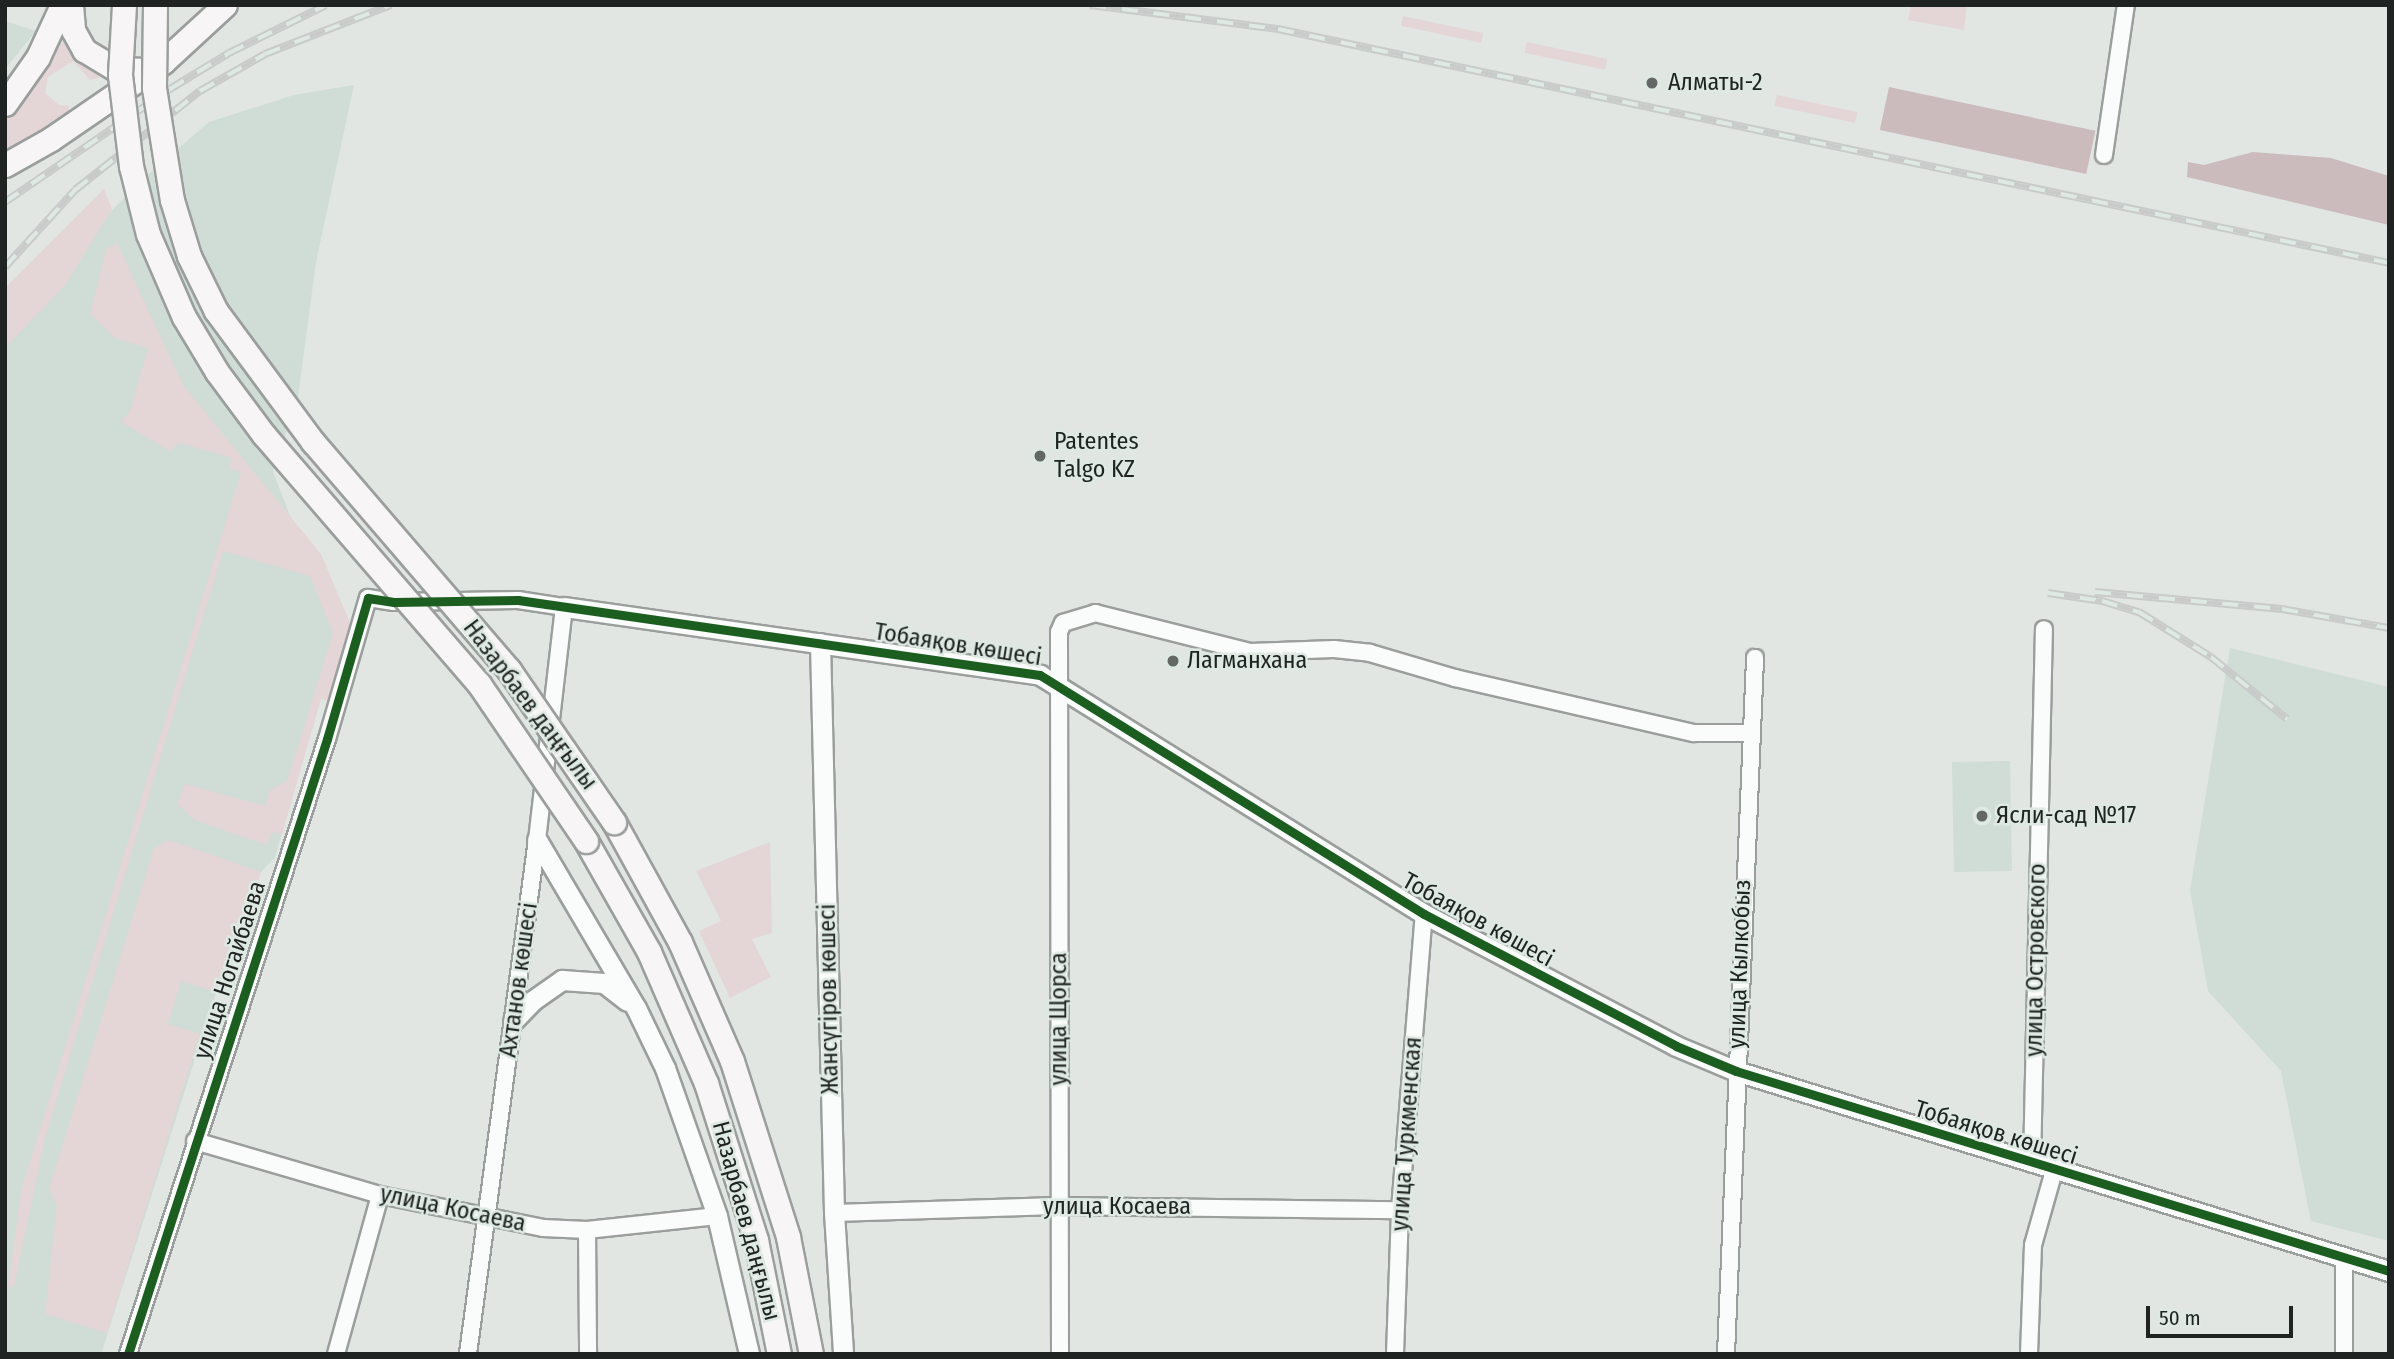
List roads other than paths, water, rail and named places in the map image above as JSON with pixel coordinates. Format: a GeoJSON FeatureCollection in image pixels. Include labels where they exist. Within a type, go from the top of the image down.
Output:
{"type":"FeatureCollection","features":[{"type":"Feature","properties":{"kind":"main road"},"geometry":{"type":"LineString","coordinates":[[5,104],[38,57],[62,5]]}},
{"type":"Feature","properties":{"kind":"main road"},"geometry":{"type":"LineString","coordinates":[[71,5],[77,40],[103,63],[131,70],[163,62]]}},
{"type":"Feature","properties":{"kind":"main road","name":"Назарбаев даңғылы"},"geometry":{"type":"LineString","coordinates":[[124,5],[120,75],[131,166],[148,234],[184,317],[217,372],[264,435],[479,684],[586,841],[649,952],[706,1083],[756,1240],[779,1354]]}},
{"type":"Feature","properties":{"kind":"main road","name":"Назарбаев даңғылы"},"geometry":{"type":"LineString","coordinates":[[155,5],[154,88],[172,200],[189,256],[216,311],[313,442],[509,670],[614,822],[680,942],[732,1060],[782,1214],[811,1354]]}},
{"type":"Feature","properties":{"kind":"main road"},"geometry":{"type":"LineString","coordinates":[[5,165],[51,139],[163,62],[225,5]]}},
{"type":"Feature","properties":{"kind":"street"},"geometry":{"type":"LineString","coordinates":[[2104,155],[2126,5]]}},
{"type":"Feature","properties":{"kind":"street","name":"улица Ногайбаева"},"geometry":{"type":"LineString","coordinates":[[128,1354],[327,739],[368,597],[394,602],[519,600],[564,607]]}},
{"type":"Feature","properties":{"kind":"street","name":"Тобаяқов көшесі"},"geometry":{"type":"LineString","coordinates":[[564,607],[1013,670],[1061,684],[1423,914],[1627,1023],[1736,1071],[2054,1171],[2389,1271]]}},
{"type":"Feature","properties":{"kind":"street","name":"Ахтанов көшесі"},"geometry":{"type":"LineString","coordinates":[[468,1354],[537,840],[564,607]]}},
{"type":"Feature","properties":{"kind":"street","name":"улица Щорса"},"geometry":{"type":"LineString","coordinates":[[1060,1354],[1057,1206],[1061,684],[1059,632],[1063,623],[1095,613],[1250,652],[1334,649],[1370,653],[1455,678],[1694,733],[1751,733]]}},
{"type":"Feature","properties":{"kind":"street","name":"улица Островского"},"geometry":{"type":"LineString","coordinates":[[2032,1164],[2044,629]]}},
{"type":"Feature","properties":{"kind":"street","name":"Жансүгіров көшесі"},"geometry":{"type":"LineString","coordinates":[[820,643],[834,1213],[843,1354]]}},
{"type":"Feature","properties":{"kind":"street","name":"улица Кылкобыз"},"geometry":{"type":"LineString","coordinates":[[1727,1354],[1736,1071],[1755,658]]}},
{"type":"Feature","properties":{"kind":"street"},"geometry":{"type":"LineString","coordinates":[[537,840],[636,1008],[665,1068],[718,1216],[749,1354]]}},
{"type":"Feature","properties":{"kind":"street","name":"улица Туркменская"},"geometry":{"type":"LineString","coordinates":[[1395,1354],[1400,1210],[1423,914]]}},
{"type":"Feature","properties":{"kind":"street"},"geometry":{"type":"LineString","coordinates":[[513,1021],[532,1001],[562,981],[604,983],[636,1008]]}},
{"type":"Feature","properties":{"kind":"street","name":"улица Косаева"},"geometry":{"type":"LineString","coordinates":[[195,1141],[380,1195],[487,1214],[543,1228],[587,1230],[718,1216]]}},
{"type":"Feature","properties":{"kind":"street"},"geometry":{"type":"LineString","coordinates":[[2029,1354],[2033,1245],[2054,1171]]}},
{"type":"Feature","properties":{"kind":"street"},"geometry":{"type":"LineString","coordinates":[[336,1354],[380,1195]]}},
{"type":"Feature","properties":{"kind":"street","name":"улица Косаева"},"geometry":{"type":"LineString","coordinates":[[834,1213],[1057,1206],[1400,1210]]}},
{"type":"Feature","properties":{"kind":"street"},"geometry":{"type":"LineString","coordinates":[[587,1230],[588,1354]]}},
{"type":"Feature","properties":{"kind":"street"},"geometry":{"type":"LineString","coordinates":[[2344,1259],[2344,1354]]}},
{"type":"Feature","properties":{"kind":"railway"},"geometry":{"type":"LineString","coordinates":[[5,202],[170,89],[229,53],[326,5]]}},
{"type":"Feature","properties":{"kind":"railway"},"geometry":{"type":"LineString","coordinates":[[5,267],[75,190],[200,91],[265,54],[391,5]]}},
{"type":"Feature","properties":{"kind":"railway"},"geometry":{"type":"LineString","coordinates":[[1090,5],[1278,29],[2389,263]]}},
{"type":"Feature","properties":{"kind":"railway"},"geometry":{"type":"LineString","coordinates":[[2095,592],[2282,609],[2389,628]]}},
{"type":"Feature","properties":{"kind":"railway"},"geometry":{"type":"LineString","coordinates":[[2048,593],[2102,601],[2139,612],[2211,657],[2287,719]]}},
{"type":"Feature","properties":{"kind":"place","name":"Алматы-2"},"geometry":{"type":"Point","coordinates":[1652,83]}},
{"type":"Feature","properties":{"kind":"place","name":"Patentes Talgo KZ"},"geometry":{"type":"Point","coordinates":[1040,456]}},
{"type":"Feature","properties":{"kind":"place","name":"Лагманхана"},"geometry":{"type":"Point","coordinates":[1173,661]}},
{"type":"Feature","properties":{"kind":"place","name":"Ясли-сад №17"},"geometry":{"type":"Point","coordinates":[1982,816]}}]}
